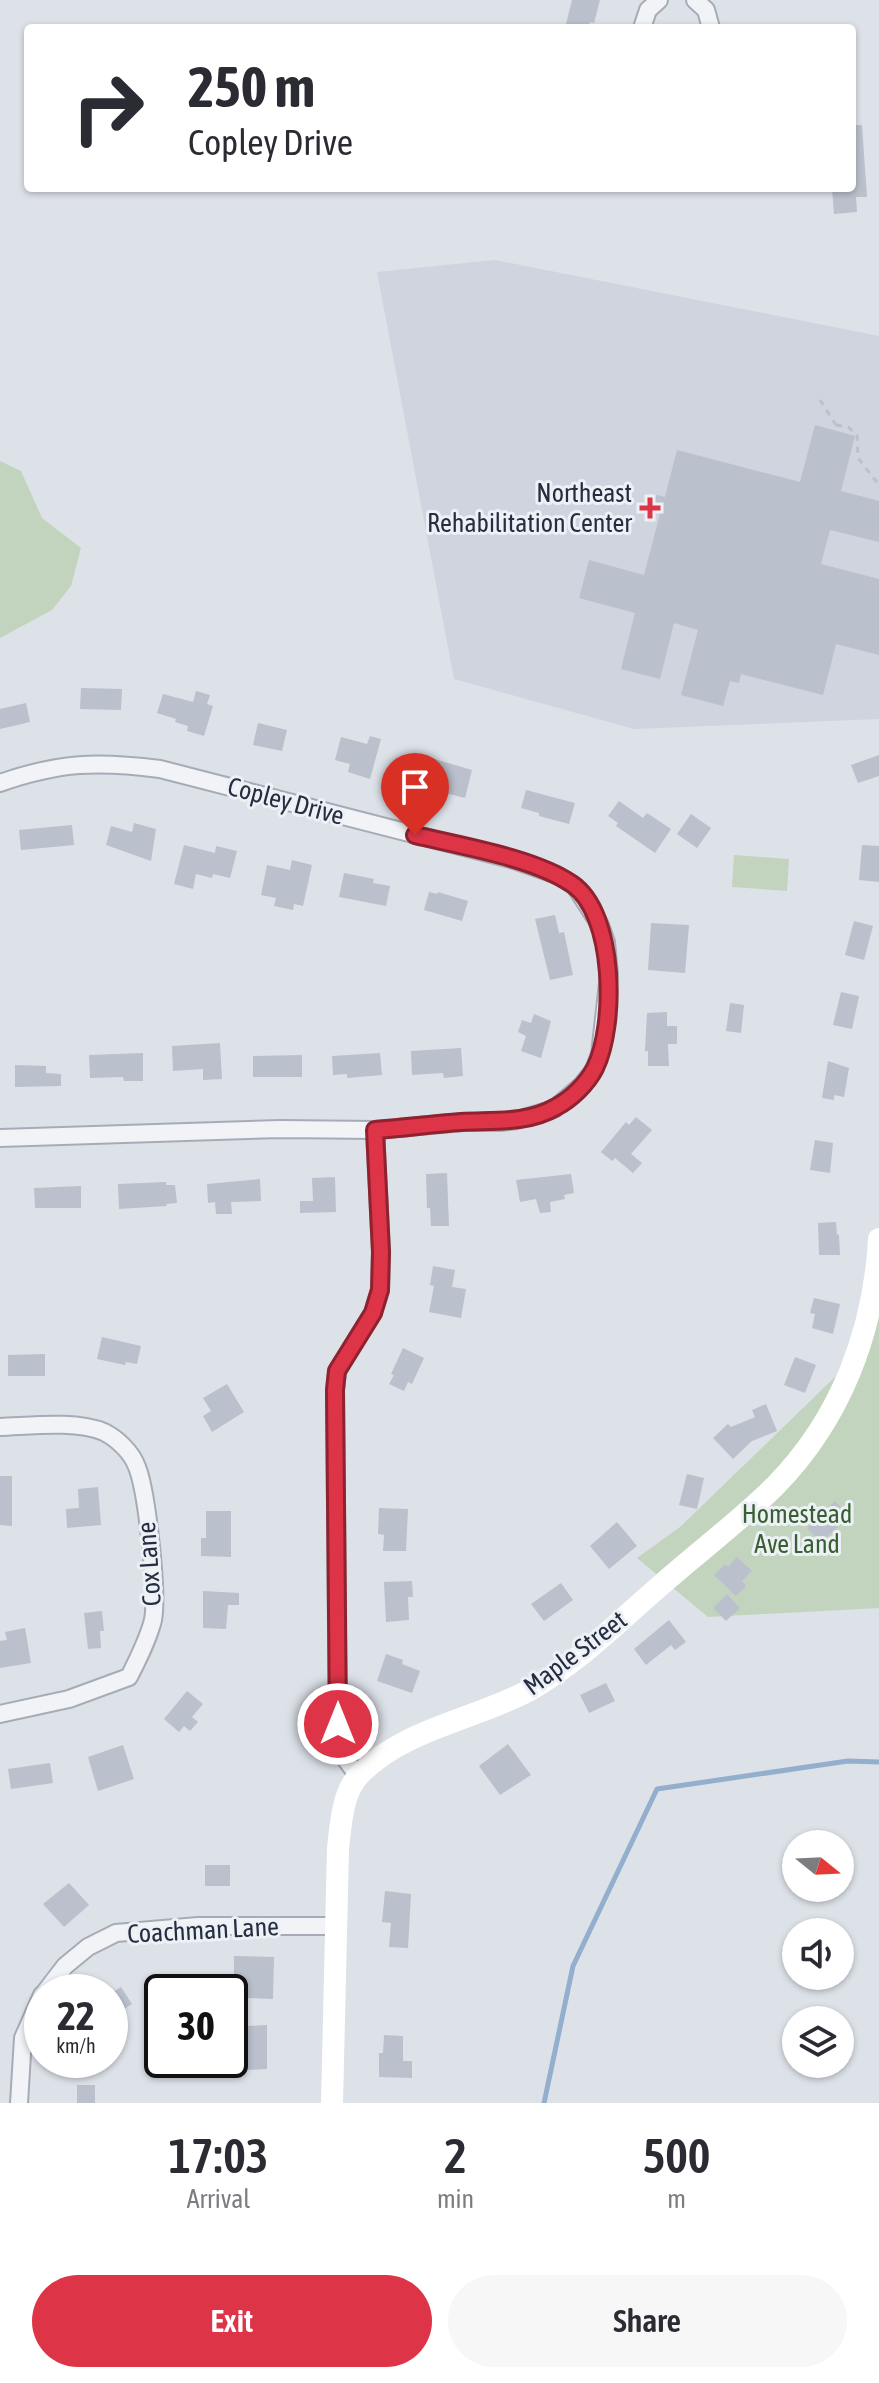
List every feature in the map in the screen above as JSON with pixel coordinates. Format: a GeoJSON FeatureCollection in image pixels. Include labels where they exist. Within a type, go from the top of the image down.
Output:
{"type":"FeatureCollection","features":[{"type":"Feature","properties":{"kind":"street"},"geometry":{"type":"LineString","coordinates":[[643,24],[648,10],[659,0]]}},
{"type":"Feature","properties":{"kind":"street"},"geometry":{"type":"LineString","coordinates":[[706,3],[710,24]]}},
{"type":"Feature","properties":{"kind":"street","name":"Copley Drive"},"geometry":{"type":"LineString","coordinates":[[0,783],[34,771],[73,764],[110,763],[160,769],[514,860],[557,875],[575,886],[600,925],[606,942],[609,974],[600,1054],[594,1070],[554,1109],[517,1120],[375,1130],[280,1129],[0,1138]]}},
{"type":"Feature","properties":{"kind":"street"},"geometry":{"type":"LineString","coordinates":[[332,2103],[341,1818],[348,1792],[358,1776],[338,1749],[335,1390],[337,1371],[373,1313],[380,1290],[375,1130]]}},
{"type":"Feature","properties":{"kind":"street","name":"Maple Street"},"geometry":{"type":"LineString","coordinates":[[358,1776],[402,1744],[499,1704],[547,1680],[775,1485],[817,1433],[848,1378],[868,1323],[878,1268],[879,1239]]}},
{"type":"Feature","properties":{"kind":"street","name":"Cox Lane"},"geometry":{"type":"LineString","coordinates":[[0,1427],[62,1425],[104,1432],[128,1451],[138,1469],[149,1527],[154,1602],[153,1619],[129,1677],[69,1699],[0,1714]]}},
{"type":"Feature","properties":{"kind":"street","name":"Coachman Lane"},"geometry":{"type":"LineString","coordinates":[[59,1974],[88,1947],[116,1933],[198,1926],[336,1926]]}},
{"type":"Feature","properties":{"kind":"street","name":"Coachman Lane"},"geometry":{"type":"LineString","coordinates":[[19,2103],[24,2036]]}},
{"type":"Feature","properties":{"kind":"path"},"geometry":{"type":"LineString","coordinates":[[820,400],[836,425],[848,427],[857,435],[858,458],[879,485]]}},
{"type":"Feature","properties":{"kind":"path"},"geometry":{"type":"LineString","coordinates":[[834,430],[836,425]]}},
{"type":"Feature","properties":{"kind":"shaded area","name":"Northeast Rehabilitation Center"},"geometry":{"type":"Polygon","coordinates":[[[495,260],[879,336],[879,719],[634,729],[454,679],[377,272],[495,260]]]}},
{"type":"Feature","properties":{"kind":"green space"},"geometry":{"type":"Polygon","coordinates":[[[0,461],[21,471],[42,518],[81,548],[71,586],[52,610],[0,638],[0,461]]]}},
{"type":"Feature","properties":{"kind":"green space"},"geometry":{"type":"Polygon","coordinates":[[[734,855],[789,859],[787,891],[732,887],[734,855]]]}},
{"type":"Feature","properties":{"kind":"green space","name":"Homestead Ave Land"},"geometry":{"type":"Polygon","coordinates":[[[879,1272],[879,1608],[708,1617],[637,1558],[680,1527],[836,1376],[879,1272]]]}},
{"type":"Feature","properties":{"kind":"building"},"geometry":{"type":"Polygon","coordinates":[[[572,0],[600,0],[594,23],[566,24],[572,0]]]}},
{"type":"Feature","properties":{"kind":"building"},"geometry":{"type":"Polygon","coordinates":[[[856,125],[862,125],[867,197],[856,197],[857,212],[834,214],[832,192],[856,192],[856,125]]]}},
{"type":"Feature","properties":{"kind":"building"},"geometry":{"type":"Polygon","coordinates":[[[815,425],[855,436],[841,491],[879,501],[879,542],[830,530],[821,564],[879,579],[879,655],[836,644],[823,695],[741,674],[739,683],[730,681],[723,706],[681,695],[698,630],[674,623],[660,679],[621,669],[635,613],[579,598],[589,560],[644,575],[661,510],[650,507],[653,494],[665,497],[677,450],[800,482],[815,425]]]}},
{"type":"Feature","properties":{"kind":"building"},"geometry":{"type":"Polygon","coordinates":[[[81,688],[122,689],[121,710],[80,709],[81,688]]]}},
{"type":"Feature","properties":{"kind":"building"},"geometry":{"type":"Polygon","coordinates":[[[196,691],[210,695],[207,704],[213,706],[204,736],[187,731],[188,726],[157,713],[163,694],[193,702],[196,691]]]}},
{"type":"Feature","properties":{"kind":"building"},"geometry":{"type":"Polygon","coordinates":[[[26,703],[30,722],[0,729],[0,709],[26,703]]]}},
{"type":"Feature","properties":{"kind":"building"},"geometry":{"type":"Polygon","coordinates":[[[258,723],[287,730],[282,751],[253,745],[258,723]]]}},
{"type":"Feature","properties":{"kind":"building"},"geometry":{"type":"Polygon","coordinates":[[[370,736],[381,739],[370,779],[348,772],[350,764],[335,760],[341,737],[367,744],[370,736]]]}},
{"type":"Feature","properties":{"kind":"building"},"geometry":{"type":"Polygon","coordinates":[[[879,755],[879,776],[858,783],[851,765],[879,755]]]}},
{"type":"Feature","properties":{"kind":"building"},"geometry":{"type":"Polygon","coordinates":[[[431,758],[472,770],[465,798],[422,787],[431,758]]]}},
{"type":"Feature","properties":{"kind":"building"},"geometry":{"type":"Polygon","coordinates":[[[526,790],[575,803],[569,824],[521,808],[526,790]]]}},
{"type":"Feature","properties":{"kind":"building"},"geometry":{"type":"Polygon","coordinates":[[[619,801],[643,818],[647,813],[671,829],[655,853],[616,826],[618,823],[608,816],[619,801]]]}},
{"type":"Feature","properties":{"kind":"building"},"geometry":{"type":"Polygon","coordinates":[[[691,814],[711,828],[697,848],[677,834],[691,814]]]}},
{"type":"Feature","properties":{"kind":"building"},"geometry":{"type":"Polygon","coordinates":[[[134,823],[156,829],[151,861],[106,845],[111,826],[132,832],[134,823]]]}},
{"type":"Feature","properties":{"kind":"building"},"geometry":{"type":"Polygon","coordinates":[[[72,825],[74,845],[21,850],[19,830],[72,825]]]}},
{"type":"Feature","properties":{"kind":"building"},"geometry":{"type":"Polygon","coordinates":[[[184,845],[215,853],[216,846],[237,851],[230,878],[196,874],[193,889],[174,884],[184,845]]]}},
{"type":"Feature","properties":{"kind":"building"},"geometry":{"type":"Polygon","coordinates":[[[862,845],[879,846],[879,882],[859,880],[862,845]]]}},
{"type":"Feature","properties":{"kind":"building"},"geometry":{"type":"Polygon","coordinates":[[[292,860],[312,865],[303,906],[294,904],[293,910],[274,906],[276,898],[261,895],[267,865],[290,870],[292,860]]]}},
{"type":"Feature","properties":{"kind":"building"},"geometry":{"type":"Polygon","coordinates":[[[344,873],[390,886],[386,906],[339,897],[344,873]]]}},
{"type":"Feature","properties":{"kind":"building"},"geometry":{"type":"Polygon","coordinates":[[[429,892],[468,901],[462,921],[424,910],[429,892]]]}},
{"type":"Feature","properties":{"kind":"building"},"geometry":{"type":"Polygon","coordinates":[[[555,915],[559,933],[564,932],[573,975],[550,980],[535,919],[555,915]]]}},
{"type":"Feature","properties":{"kind":"building"},"geometry":{"type":"Polygon","coordinates":[[[854,921],[873,926],[864,960],[845,955],[854,921]]]}},
{"type":"Feature","properties":{"kind":"building"},"geometry":{"type":"Polygon","coordinates":[[[651,923],[689,925],[685,973],[648,970],[651,923]]]}},
{"type":"Feature","properties":{"kind":"building"},"geometry":{"type":"Polygon","coordinates":[[[841,992],[859,996],[852,1029],[833,1025],[841,992]]]}},
{"type":"Feature","properties":{"kind":"building"},"geometry":{"type":"Polygon","coordinates":[[[730,1003],[744,1005],[741,1033],[726,1031],[730,1003]]]}},
{"type":"Feature","properties":{"kind":"building"},"geometry":{"type":"Polygon","coordinates":[[[667,1012],[667,1026],[677,1026],[677,1044],[668,1044],[669,1066],[648,1066],[648,1051],[645,1051],[647,1013],[667,1012]]]}},
{"type":"Feature","properties":{"kind":"building"},"geometry":{"type":"Polygon","coordinates":[[[534,1014],[551,1021],[541,1058],[521,1051],[526,1036],[518,1032],[522,1020],[531,1023],[534,1014]]]}},
{"type":"Feature","properties":{"kind":"building"},"geometry":{"type":"Polygon","coordinates":[[[220,1043],[222,1079],[203,1080],[203,1069],[173,1071],[172,1046],[220,1043]]]}},
{"type":"Feature","properties":{"kind":"building"},"geometry":{"type":"Polygon","coordinates":[[[461,1048],[463,1076],[444,1078],[443,1073],[412,1075],[411,1051],[461,1048]]]}},
{"type":"Feature","properties":{"kind":"building"},"geometry":{"type":"Polygon","coordinates":[[[143,1053],[143,1081],[124,1081],[123,1077],[90,1078],[89,1055],[143,1053]]]}},
{"type":"Feature","properties":{"kind":"building"},"geometry":{"type":"Polygon","coordinates":[[[380,1053],[382,1075],[347,1078],[347,1074],[333,1075],[332,1056],[380,1053]]]}},
{"type":"Feature","properties":{"kind":"building"},"geometry":{"type":"Polygon","coordinates":[[[302,1055],[302,1077],[253,1077],[253,1056],[302,1055]]]}},
{"type":"Feature","properties":{"kind":"building"},"geometry":{"type":"Polygon","coordinates":[[[828,1061],[849,1068],[844,1097],[834,1095],[834,1100],[822,1098],[828,1061]]]}},
{"type":"Feature","properties":{"kind":"building"},"geometry":{"type":"Polygon","coordinates":[[[15,1065],[46,1066],[46,1073],[61,1074],[61,1086],[15,1087],[15,1065]]]}},
{"type":"Feature","properties":{"kind":"building"},"geometry":{"type":"Polygon","coordinates":[[[636,1117],[652,1130],[631,1154],[642,1163],[633,1173],[615,1158],[612,1161],[601,1152],[626,1122],[629,1125],[636,1117]]]}},
{"type":"Feature","properties":{"kind":"building"},"geometry":{"type":"Polygon","coordinates":[[[815,1140],[833,1143],[830,1173],[810,1170],[815,1140]]]}},
{"type":"Feature","properties":{"kind":"building"},"geometry":{"type":"Polygon","coordinates":[[[447,1173],[449,1226],[431,1226],[426,1174],[447,1173]]]}},
{"type":"Feature","properties":{"kind":"building"},"geometry":{"type":"Polygon","coordinates":[[[571,1174],[574,1193],[564,1195],[565,1199],[550,1202],[551,1212],[540,1213],[536,1199],[520,1202],[516,1180],[571,1174]]]}},
{"type":"Feature","properties":{"kind":"building"},"geometry":{"type":"Polygon","coordinates":[[[335,1177],[336,1212],[300,1213],[300,1201],[313,1201],[312,1178],[335,1177]]]}},
{"type":"Feature","properties":{"kind":"building"},"geometry":{"type":"Polygon","coordinates":[[[260,1179],[261,1201],[231,1202],[232,1214],[216,1214],[215,1202],[208,1203],[207,1184],[260,1179]]]}},
{"type":"Feature","properties":{"kind":"building"},"geometry":{"type":"Polygon","coordinates":[[[166,1182],[166,1185],[175,1185],[177,1203],[119,1209],[118,1184],[166,1182]]]}},
{"type":"Feature","properties":{"kind":"building"},"geometry":{"type":"Polygon","coordinates":[[[81,1186],[81,1208],[35,1208],[34,1188],[81,1186]]]}},
{"type":"Feature","properties":{"kind":"building"},"geometry":{"type":"Polygon","coordinates":[[[836,1222],[840,1255],[819,1255],[818,1223],[836,1222]]]}},
{"type":"Feature","properties":{"kind":"building"},"geometry":{"type":"Polygon","coordinates":[[[433,1266],[455,1270],[452,1287],[466,1289],[461,1318],[429,1312],[434,1286],[430,1285],[433,1266]]]}},
{"type":"Feature","properties":{"kind":"building"},"geometry":{"type":"Polygon","coordinates":[[[814,1298],[840,1304],[833,1334],[812,1328],[815,1314],[810,1313],[814,1298]]]}},
{"type":"Feature","properties":{"kind":"building"},"geometry":{"type":"Polygon","coordinates":[[[102,1337],[141,1346],[137,1364],[126,1362],[125,1365],[97,1359],[102,1337]]]}},
{"type":"Feature","properties":{"kind":"building"},"geometry":{"type":"Polygon","coordinates":[[[403,1348],[424,1358],[412,1384],[408,1382],[404,1391],[389,1384],[403,1348]]]}},
{"type":"Feature","properties":{"kind":"building"},"geometry":{"type":"Polygon","coordinates":[[[45,1354],[45,1376],[8,1376],[8,1355],[45,1354]]]}},
{"type":"Feature","properties":{"kind":"building"},"geometry":{"type":"Polygon","coordinates":[[[795,1357],[816,1365],[805,1393],[784,1385],[795,1357]]]}},
{"type":"Feature","properties":{"kind":"building"},"geometry":{"type":"Polygon","coordinates":[[[227,1384],[244,1412],[212,1432],[203,1416],[211,1411],[203,1398],[227,1384]]]}},
{"type":"Feature","properties":{"kind":"building"},"geometry":{"type":"Polygon","coordinates":[[[766,1404],[777,1431],[752,1441],[733,1459],[713,1438],[728,1424],[731,1427],[755,1417],[752,1410],[766,1404]]]}},
{"type":"Feature","properties":{"kind":"building"},"geometry":{"type":"Polygon","coordinates":[[[687,1474],[704,1478],[697,1509],[679,1505],[687,1474]]]}},
{"type":"Feature","properties":{"kind":"building"},"geometry":{"type":"Polygon","coordinates":[[[0,1476],[12,1476],[12,1526],[0,1525],[0,1476]]]}},
{"type":"Feature","properties":{"kind":"building"},"geometry":{"type":"Polygon","coordinates":[[[98,1487],[101,1525],[67,1528],[66,1509],[79,1508],[78,1489],[98,1487]]]}},
{"type":"Feature","properties":{"kind":"building"},"geometry":{"type":"Polygon","coordinates":[[[835,1501],[849,1516],[821,1542],[807,1528],[835,1501]]]}},
{"type":"Feature","properties":{"kind":"building"},"geometry":{"type":"Polygon","coordinates":[[[379,1508],[408,1509],[406,1551],[383,1551],[384,1535],[378,1534],[379,1508]]]}},
{"type":"Feature","properties":{"kind":"building"},"geometry":{"type":"Polygon","coordinates":[[[206,1511],[231,1511],[231,1557],[201,1556],[201,1538],[206,1538],[206,1511]]]}},
{"type":"Feature","properties":{"kind":"building"},"geometry":{"type":"Polygon","coordinates":[[[617,1522],[637,1546],[609,1569],[590,1546],[617,1522]]]}},
{"type":"Feature","properties":{"kind":"building"},"geometry":{"type":"Polygon","coordinates":[[[737,1557],[752,1571],[742,1581],[746,1586],[736,1596],[714,1575],[737,1557]]]}},
{"type":"Feature","properties":{"kind":"building"},"geometry":{"type":"Polygon","coordinates":[[[412,1581],[413,1597],[408,1597],[409,1620],[386,1622],[384,1582],[412,1581]]]}},
{"type":"Feature","properties":{"kind":"building"},"geometry":{"type":"Polygon","coordinates":[[[561,1583],[573,1600],[544,1621],[531,1604],[561,1583]]]}},
{"type":"Feature","properties":{"kind":"building"},"geometry":{"type":"Polygon","coordinates":[[[203,1591],[239,1593],[239,1605],[228,1605],[226,1629],[203,1628],[203,1591]]]}},
{"type":"Feature","properties":{"kind":"building"},"geometry":{"type":"Polygon","coordinates":[[[727,1594],[740,1608],[726,1621],[713,1608],[727,1594]]]}},
{"type":"Feature","properties":{"kind":"building"},"geometry":{"type":"Polygon","coordinates":[[[102,1611],[104,1631],[100,1631],[101,1648],[88,1649],[84,1613],[102,1611]]]}},
{"type":"Feature","properties":{"kind":"building"},"geometry":{"type":"Polygon","coordinates":[[[669,1620],[686,1642],[675,1650],[671,1645],[646,1665],[634,1649],[669,1620]]]}},
{"type":"Feature","properties":{"kind":"building"},"geometry":{"type":"Polygon","coordinates":[[[25,1628],[31,1663],[0,1668],[0,1641],[7,1640],[5,1632],[25,1628]]]}},
{"type":"Feature","properties":{"kind":"building"},"geometry":{"type":"Polygon","coordinates":[[[386,1654],[420,1671],[412,1693],[377,1681],[386,1654]]]}},
{"type":"Feature","properties":{"kind":"building"},"geometry":{"type":"Polygon","coordinates":[[[606,1683],[615,1701],[589,1713],[580,1695],[606,1683]]]}},
{"type":"Feature","properties":{"kind":"building"},"geometry":{"type":"Polygon","coordinates":[[[187,1691],[203,1704],[192,1717],[198,1722],[190,1731],[184,1726],[179,1732],[164,1719],[187,1691]]]}},
{"type":"Feature","properties":{"kind":"building"},"geometry":{"type":"Polygon","coordinates":[[[508,1744],[531,1775],[500,1795],[479,1766],[508,1744]]]}},
{"type":"Feature","properties":{"kind":"building"},"geometry":{"type":"Polygon","coordinates":[[[123,1745],[134,1779],[98,1791],[88,1757],[123,1745]]]}},
{"type":"Feature","properties":{"kind":"building"},"geometry":{"type":"Polygon","coordinates":[[[50,1763],[53,1783],[11,1789],[8,1769],[50,1763]]]}},
{"type":"Feature","properties":{"kind":"building"},"geometry":{"type":"Polygon","coordinates":[[[205,1865],[230,1865],[230,1886],[205,1886],[205,1865]]]}},
{"type":"Feature","properties":{"kind":"building"},"geometry":{"type":"Polygon","coordinates":[[[69,1883],[89,1905],[64,1927],[43,1904],[69,1883]]]}},
{"type":"Feature","properties":{"kind":"building"},"geometry":{"type":"Polygon","coordinates":[[[385,1891],[411,1894],[408,1948],[389,1947],[391,1923],[382,1922],[385,1891]]]}},
{"type":"Feature","properties":{"kind":"building"},"geometry":{"type":"Polygon","coordinates":[[[234,1956],[274,1957],[273,1999],[248,1998],[248,1974],[234,1974],[234,1956]]]}},
{"type":"Feature","properties":{"kind":"building"},"geometry":{"type":"Polygon","coordinates":[[[267,2025],[267,2069],[248,2070],[248,2026],[267,2025]]]}},
{"type":"Feature","properties":{"kind":"building"},"geometry":{"type":"Polygon","coordinates":[[[384,2035],[403,2036],[403,2061],[412,2061],[412,2078],[379,2077],[379,2053],[383,2053],[384,2035]]]}},
{"type":"Feature","properties":{"kind":"building"},"geometry":{"type":"Polygon","coordinates":[[[77,2085],[95,2085],[95,2103],[77,2103],[77,2085]]]}},
{"type":"Feature","properties":{"kind":"waterway"},"geometry":{"type":"LineString","coordinates":[[544,2103],[573,1966],[657,1789],[848,1761],[879,1762]]}},
{"type":"Feature","properties":{"kind":"place","name":"Northeast Rehabilitation Center"},"geometry":{"type":"Point","coordinates":[650,508]}},
{"type":"Feature","properties":{"kind":"route"},"geometry":{"type":"LineString","coordinates":[[338,1724],[335,1390],[337,1371],[373,1313],[380,1290],[375,1130],[500,1122],[554,1109],[570,1098],[594,1070],[600,1054],[606,1013],[609,974],[606,942],[600,925],[575,886],[557,875],[514,860],[415,835]]}}]}
